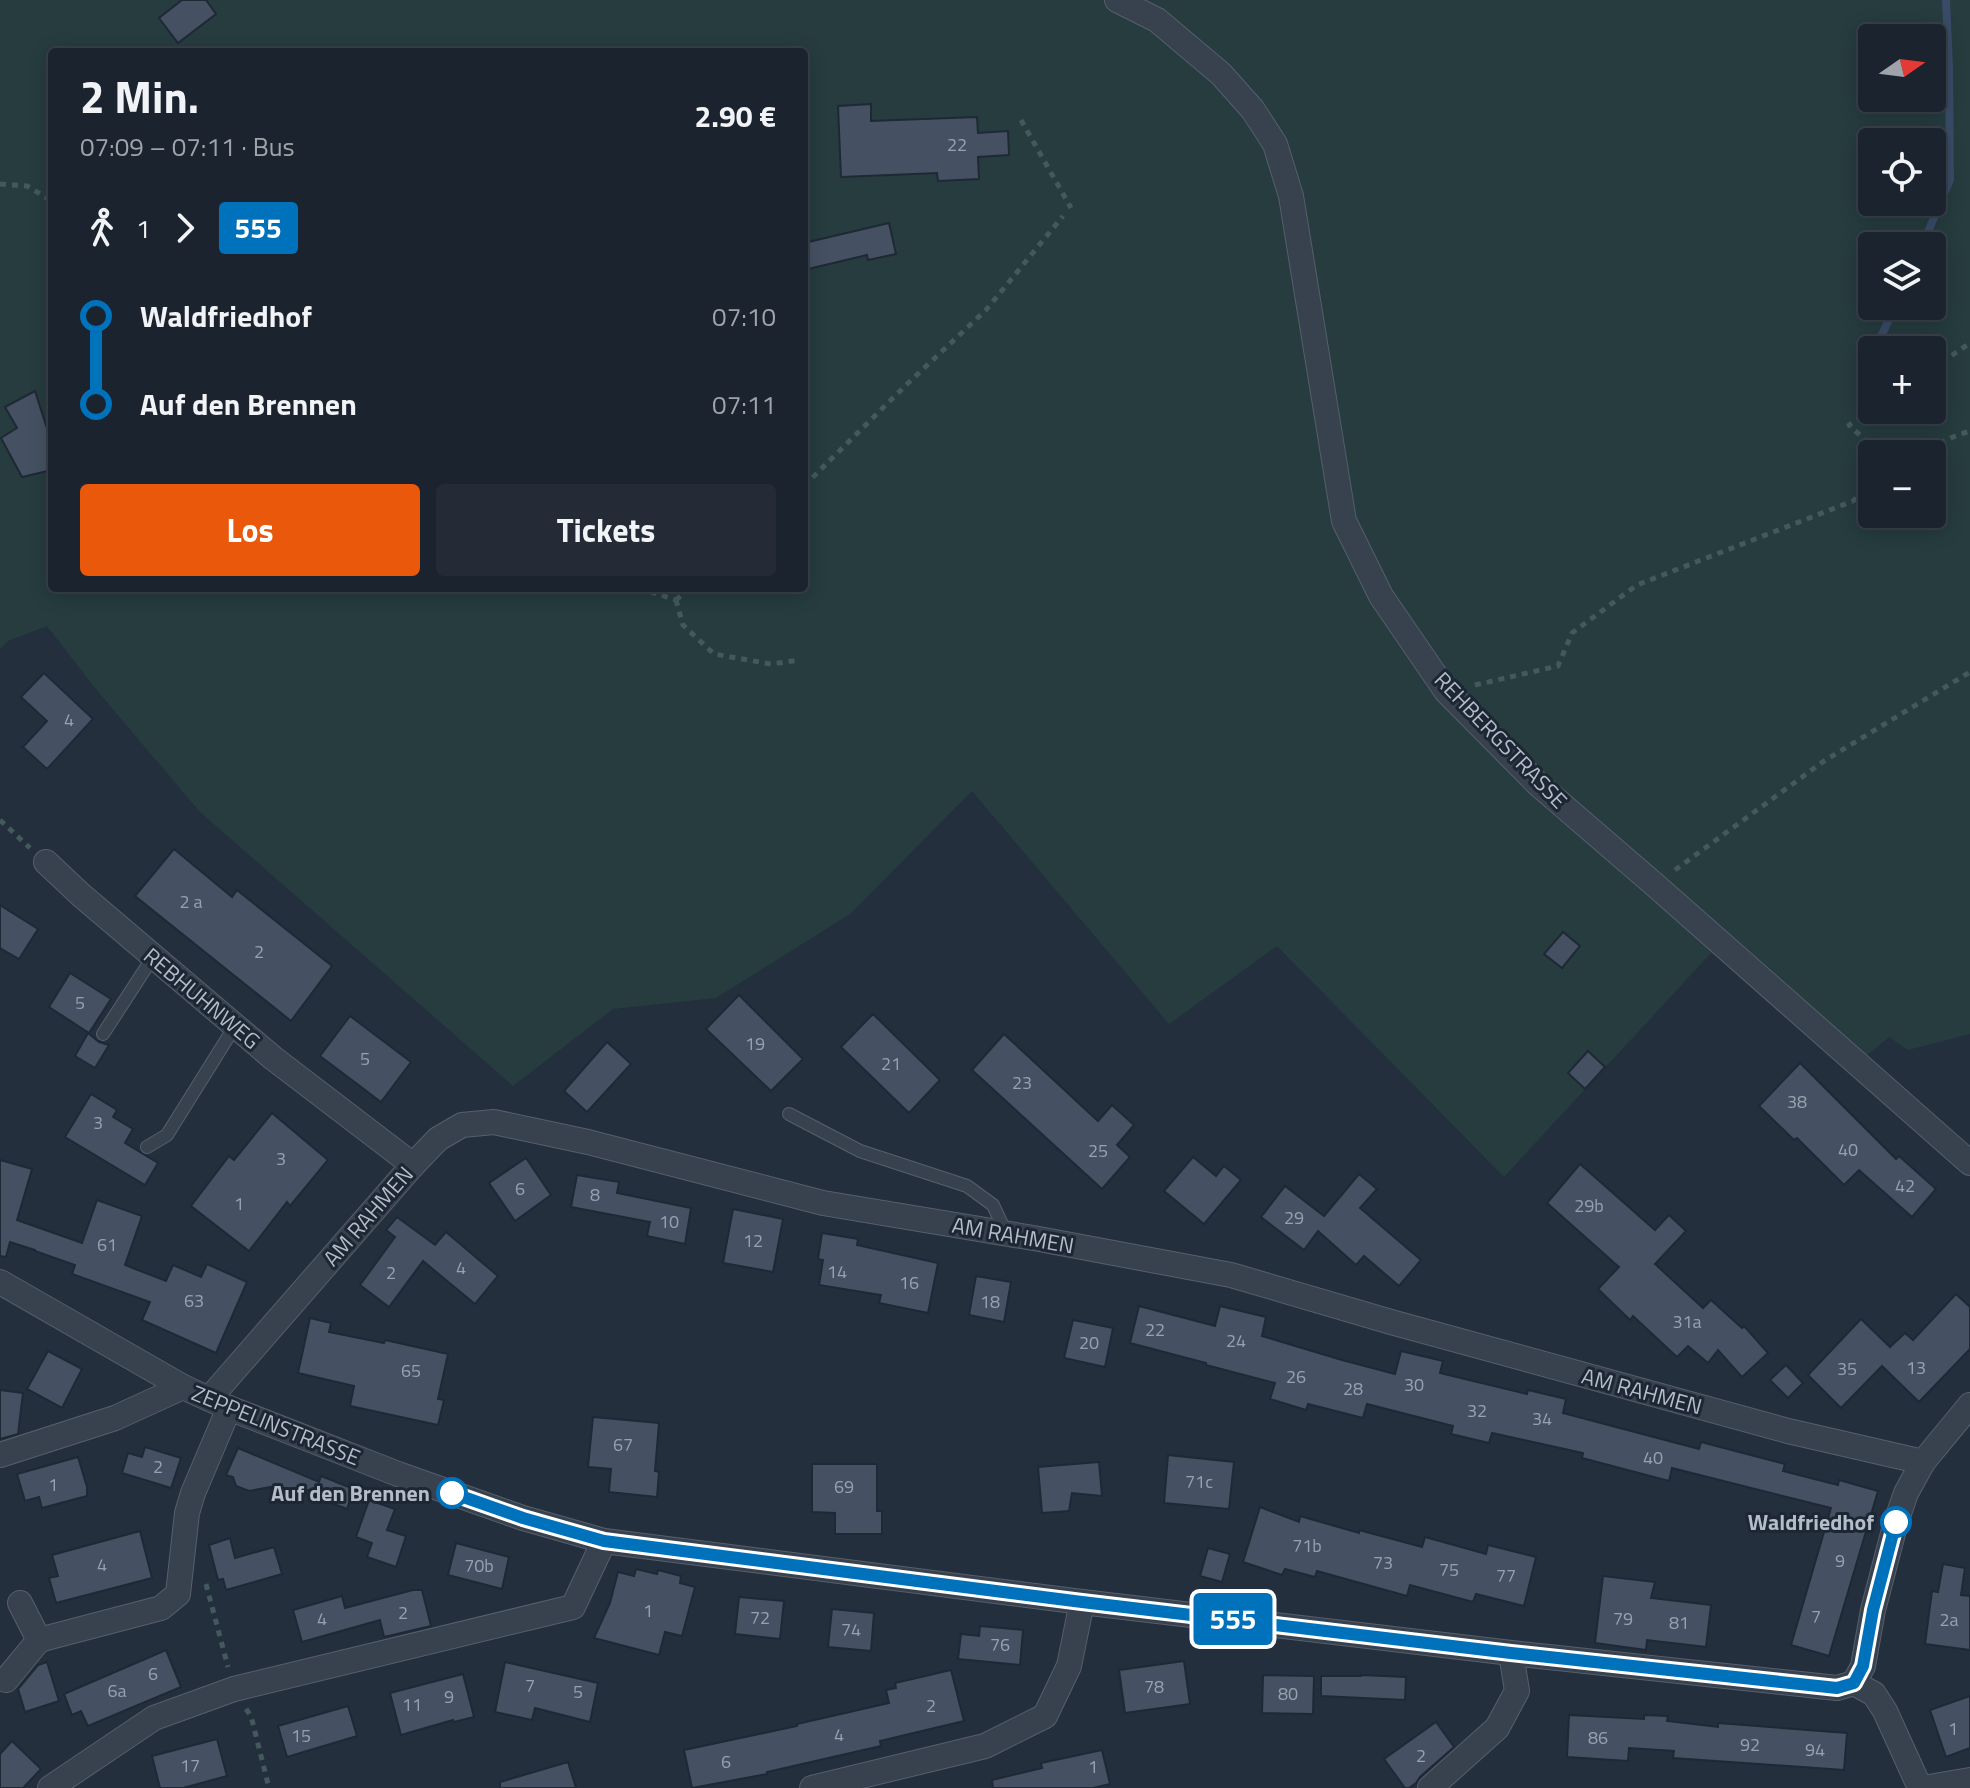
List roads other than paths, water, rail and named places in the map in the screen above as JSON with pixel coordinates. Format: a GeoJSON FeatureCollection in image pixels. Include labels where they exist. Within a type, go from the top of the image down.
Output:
{"type":"FeatureCollection","features":[{"type":"Feature","properties":{"kind":"street","name":"REHBERGSTRASSE"},"geometry":{"type":"LineString","coordinates":[[1117,0],[1157,20],[1221,74],[1253,110],[1275,144],[1291,196],[1344,521],[1381,596],[1446,691],[1539,785],[1970,1163]]}},
{"type":"Feature","properties":{"kind":"street","name":"REBHUHNWEG"},"geometry":{"type":"LineString","coordinates":[[46,862],[273,1058],[413,1165]]}},
{"type":"Feature","properties":{"kind":"street","name":"AM RAHMEN"},"geometry":{"type":"LineString","coordinates":[[39,1640],[161,1608],[178,1594],[187,1513],[219,1403],[413,1165],[438,1139],[462,1125],[494,1122],[588,1142],[823,1203],[1231,1275],[1788,1431],[1923,1462]]}},
{"type":"Feature","properties":{"kind":"street","name":"ZEPPELINSTRASSE"},"geometry":{"type":"LineString","coordinates":[[0,1282],[183,1387],[219,1403],[425,1484],[523,1518],[604,1541],[1511,1653],[1837,1688],[1854,1683]]}},
{"type":"Feature","properties":{"kind":"street"},"geometry":{"type":"LineString","coordinates":[[0,1455],[115,1418],[183,1387]]}},
{"type":"Feature","properties":{"kind":"street"},"geometry":{"type":"LineString","coordinates":[[1970,1405],[1923,1462],[1906,1493],[1873,1610],[1863,1666],[1854,1683],[1874,1694],[1922,1788],[1970,1780]]}},
{"type":"Feature","properties":{"kind":"street"},"geometry":{"type":"LineString","coordinates":[[50,1788],[154,1718],[234,1689],[573,1607],[604,1541]]}},
{"type":"Feature","properties":{"kind":"street"},"geometry":{"type":"LineString","coordinates":[[812,1788],[985,1746],[1045,1716],[1069,1666],[1082,1602]]}},
{"type":"Feature","properties":{"kind":"street"},"geometry":{"type":"LineString","coordinates":[[6,1680],[39,1640],[20,1603]]}},
{"type":"Feature","properties":{"kind":"street"},"geometry":{"type":"LineString","coordinates":[[1430,1788],[1497,1728],[1517,1691],[1511,1653]]}},
{"type":"Feature","properties":{"kind":"lane"},"geometry":{"type":"LineString","coordinates":[[103,1034],[153,957]]}},
{"type":"Feature","properties":{"kind":"lane"},"geometry":{"type":"LineString","coordinates":[[147,1147],[167,1135],[235,1026]]}},
{"type":"Feature","properties":{"kind":"lane"},"geometry":{"type":"LineString","coordinates":[[789,1114],[860,1151],[967,1186],[993,1205],[1006,1233]]}},
{"type":"Feature","properties":{"kind":"waterway"},"geometry":{"type":"LineString","coordinates":[[1928,232],[1950,180],[1946,0]]}},
{"type":"Feature","properties":{"kind":"waterway"},"geometry":{"type":"LineString","coordinates":[[1881,336],[1889,320]]}},
{"type":"Feature","properties":{"kind":"place","name":"Auf den Brennen"},"geometry":{"type":"Point","coordinates":[452,1493]}},
{"type":"Feature","properties":{"kind":"place","name":"Waldfriedhof"},"geometry":{"type":"Point","coordinates":[1896,1522]}}]}
